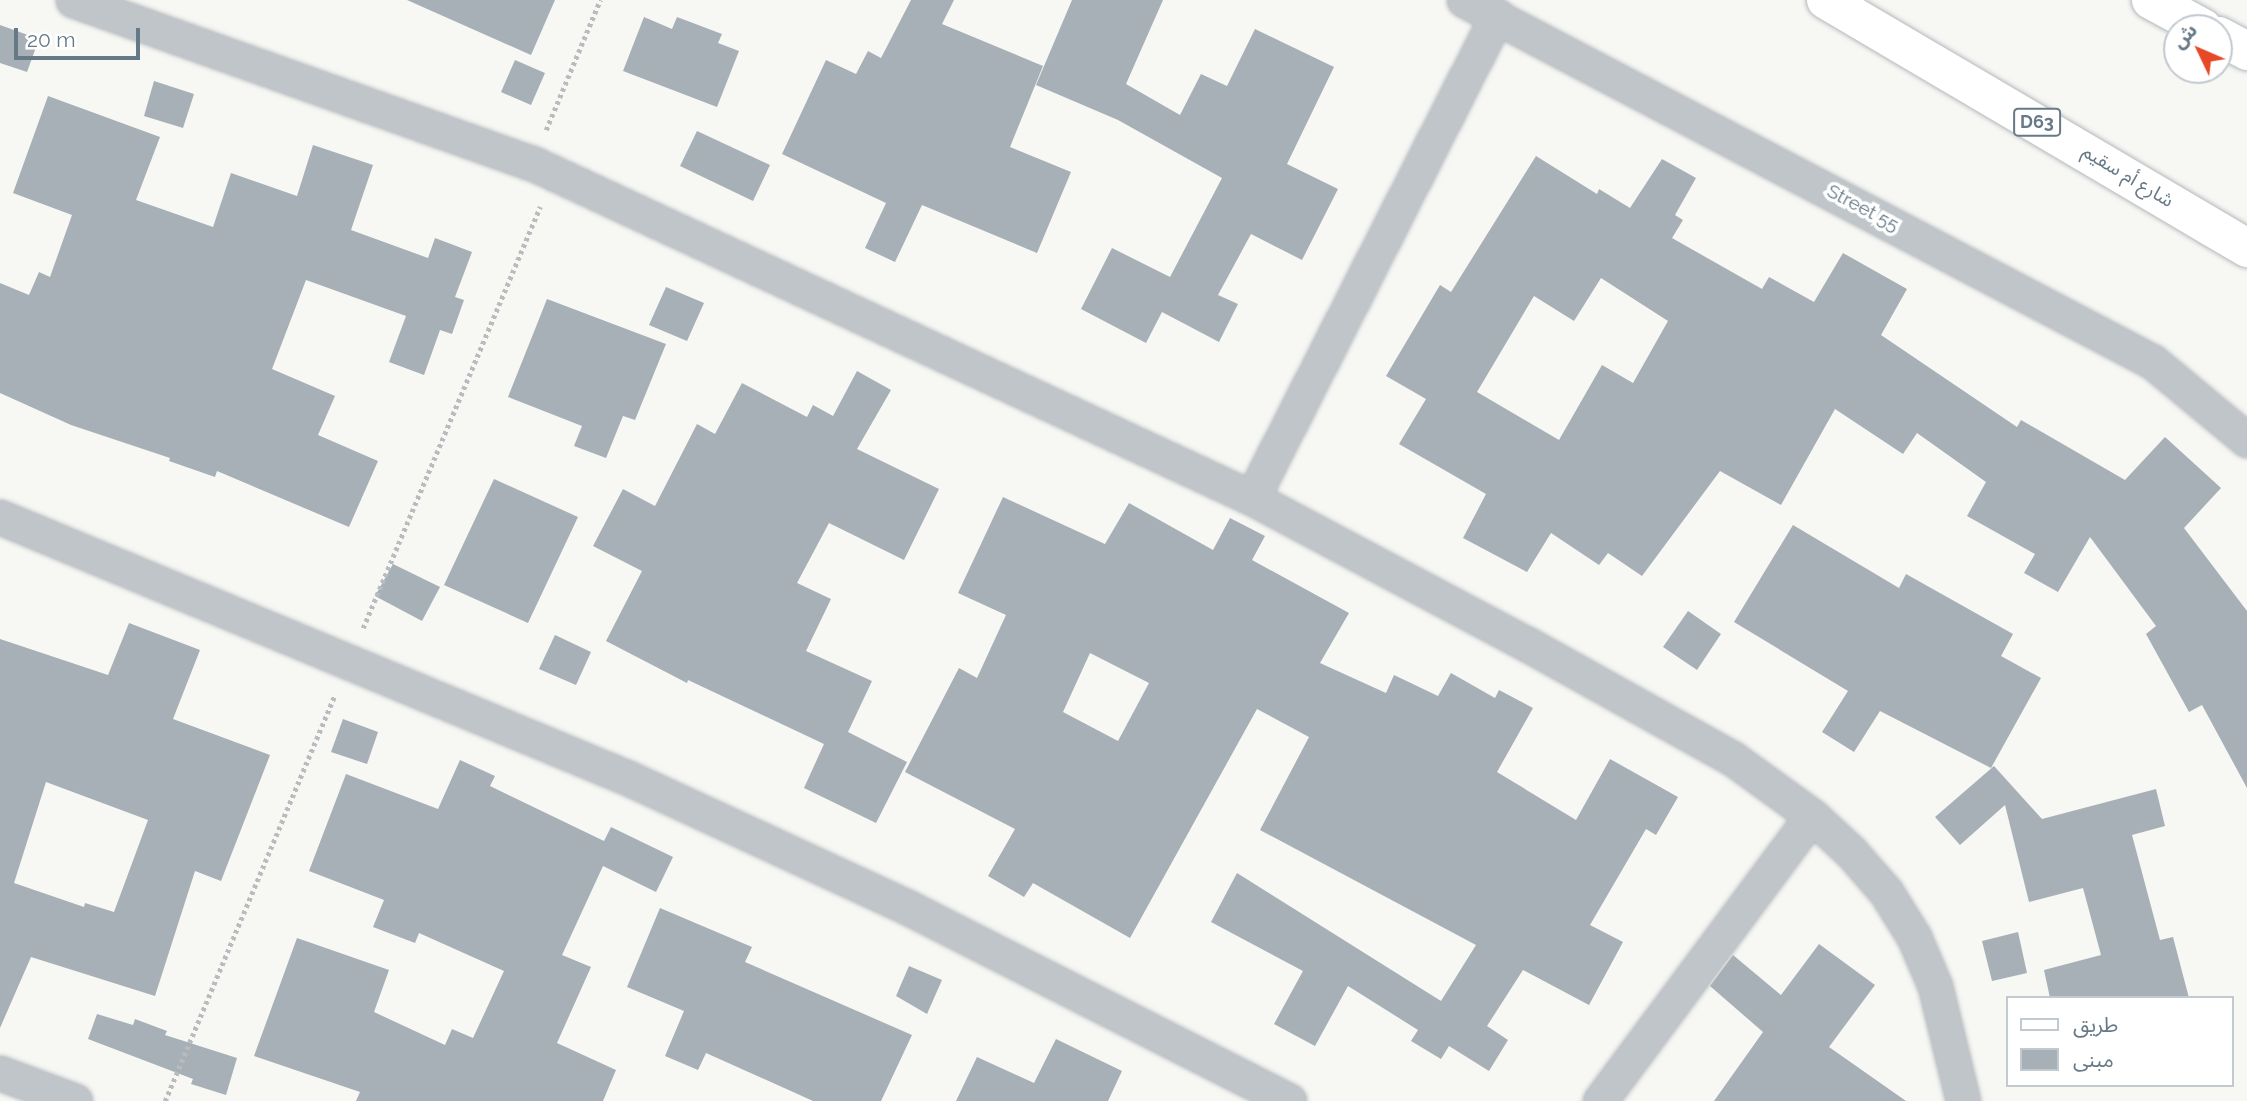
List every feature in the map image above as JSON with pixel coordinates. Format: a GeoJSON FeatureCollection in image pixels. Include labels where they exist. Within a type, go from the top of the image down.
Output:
{"type":"FeatureCollection","features":[{"type":"Feature","properties":{"kind":"main road","name":"شارع أم سقيم"},"geometry":{"type":"LineString","coordinates":[[1826,0],[2247,248]]}},
{"type":"Feature","properties":{"kind":"main road"},"geometry":{"type":"LineString","coordinates":[[2151,0],[2177,14]]}},
{"type":"Feature","properties":{"kind":"street"},"geometry":{"type":"LineString","coordinates":[[73,0],[532,163],[1252,498],[1527,644],[1732,758],[1812,816],[1851,852],[1886,892],[1914,937],[1935,986],[1963,1101]]}},
{"type":"Feature","properties":{"kind":"street","name":"Street 55"},"geometry":{"type":"LineString","coordinates":[[1464,0],[2153,362],[2247,440]]}},
{"type":"Feature","properties":{"kind":"street"},"geometry":{"type":"LineString","coordinates":[[1252,498],[1497,16]]}},
{"type":"Feature","properties":{"kind":"street"},"geometry":{"type":"LineString","coordinates":[[0,517],[628,778],[909,908],[1289,1101]]}},
{"type":"Feature","properties":{"kind":"street"},"geometry":{"type":"LineString","coordinates":[[1600,1101],[1812,816]]}},
{"type":"Feature","properties":{"kind":"street"},"geometry":{"type":"LineString","coordinates":[[0,1073],[75,1101]]}},
{"type":"Feature","properties":{"kind":"path"},"geometry":{"type":"LineString","coordinates":[[532,163],[600,0]]}},
{"type":"Feature","properties":{"kind":"building"},"geometry":{"type":"Polygon","coordinates":[[[407,0],[555,0],[531,55],[407,0]]]}},
{"type":"Feature","properties":{"kind":"building"},"geometry":{"type":"Polygon","coordinates":[[[911,0],[954,0],[942,24],[1043,66],[1010,147],[1071,172],[1037,253],[922,205],[895,262],[865,248],[886,203],[782,154],[826,60],[856,74],[868,51],[881,58],[911,0]]]}},
{"type":"Feature","properties":{"kind":"building"},"geometry":{"type":"Polygon","coordinates":[[[1072,0],[1163,0],[1126,84],[1180,115],[1201,74],[1227,86],[1255,29],[1334,67],[1287,164],[1338,189],[1302,260],[1251,234],[1218,295],[1238,304],[1219,342],[1162,312],[1146,343],[1081,309],[1112,248],[1170,277],[1222,178],[1118,120],[1036,85],[1072,0]]]}},
{"type":"Feature","properties":{"kind":"building"},"geometry":{"type":"Polygon","coordinates":[[[644,17],[672,29],[677,17],[722,34],[718,43],[739,51],[717,107],[623,71],[644,17]]]}},
{"type":"Feature","properties":{"kind":"building"},"geometry":{"type":"Polygon","coordinates":[[[0,25],[39,39],[27,72],[0,63],[0,25]]]}},
{"type":"Feature","properties":{"kind":"building"},"geometry":{"type":"Polygon","coordinates":[[[515,60],[545,73],[531,105],[501,92],[515,60]]]}},
{"type":"Feature","properties":{"kind":"building"},"geometry":{"type":"Polygon","coordinates":[[[154,81],[194,94],[183,128],[144,116],[154,81]]]}},
{"type":"Feature","properties":{"kind":"building"},"geometry":{"type":"Polygon","coordinates":[[[48,96],[160,137],[136,200],[213,227],[231,173],[297,196],[313,145],[373,165],[351,230],[428,258],[435,238],[472,252],[455,297],[464,300],[452,334],[440,330],[424,375],[389,362],[406,316],[306,280],[272,369],[335,396],[318,435],[378,461],[349,527],[217,471],[215,477],[169,461],[170,458],[71,425],[0,393],[0,283],[29,295],[39,272],[50,277],[72,215],[13,193],[48,96]]]}},
{"type":"Feature","properties":{"kind":"building"},"geometry":{"type":"Polygon","coordinates":[[[697,131],[770,165],[753,201],[680,166],[697,131]]]}},
{"type":"Feature","properties":{"kind":"building"},"geometry":{"type":"Polygon","coordinates":[[[1536,156],[1597,194],[1599,189],[1630,208],[1662,159],[1696,178],[1675,215],[1683,220],[1672,238],[1762,289],[1769,277],[1814,302],[1843,253],[1907,289],[1881,335],[2017,427],[2021,420],[2125,480],[2165,437],[2221,488],[2184,528],[2247,611],[2247,788],[2202,705],[2189,712],[2146,634],[2156,626],[2090,537],[2058,592],[2024,573],[2035,554],[1967,516],[1986,482],[1917,433],[1903,454],[1835,409],[1781,505],[1720,471],[1642,576],[1608,553],[1599,565],[1551,533],[1527,572],[1463,538],[1486,494],[1399,444],[1426,399],[1386,376],[1440,285],[1451,292],[1536,156]],[[1601,278],[1574,321],[1534,296],[1477,392],[1559,440],[1602,365],[1633,383],[1668,321],[1601,278]]]}},
{"type":"Feature","properties":{"kind":"building"},"geometry":{"type":"Polygon","coordinates":[[[666,287],[704,303],[687,341],[649,325],[666,287]]]}},
{"type":"Feature","properties":{"kind":"building"},"geometry":{"type":"Polygon","coordinates":[[[547,299],[666,344],[635,420],[623,416],[606,458],[574,446],[582,426],[508,397],[547,299]]]}},
{"type":"Feature","properties":{"kind":"building"},"geometry":{"type":"Polygon","coordinates":[[[857,371],[891,390],[857,449],[939,489],[904,560],[829,523],[797,583],[831,599],[806,651],[872,681],[848,732],[907,762],[876,823],[804,788],[824,744],[688,680],[687,683],[606,641],[642,571],[593,546],[623,489],[655,506],[697,424],[715,434],[742,383],[807,417],[813,405],[833,416],[857,371]]]}},
{"type":"Feature","properties":{"kind":"building"},"geometry":{"type":"Polygon","coordinates":[[[494,479],[578,517],[528,623],[444,585],[494,479]]]}},
{"type":"Feature","properties":{"kind":"building"},"geometry":{"type":"Polygon","coordinates":[[[1003,497],[1105,544],[1129,503],[1213,550],[1230,518],[1265,536],[1252,560],[1349,613],[1320,663],[1386,693],[1394,675],[1438,696],[1451,673],[1495,698],[1499,690],[1533,708],[1497,772],[1576,820],[1610,759],[1678,797],[1656,835],[1646,829],[1590,925],[1623,942],[1589,1005],[1523,970],[1487,1026],[1508,1040],[1489,1071],[1449,1046],[1441,1059],[1411,1041],[1418,1030],[1348,986],[1315,1046],[1274,1024],[1303,971],[1211,922],[1237,873],[1441,1001],[1476,945],[1260,830],[1309,737],[1257,709],[1130,938],[1033,883],[1024,897],[988,876],[1015,829],[905,772],[959,668],[977,678],[1006,615],[958,593],[1003,497]],[[1090,653],[1063,712],[1118,741],[1149,683],[1090,653]]]}},
{"type":"Feature","properties":{"kind":"building"},"geometry":{"type":"Polygon","coordinates":[[[1793,525],[1899,588],[1906,574],[2013,634],[2001,656],[2041,678],[1991,768],[1880,711],[1854,752],[1822,732],[1848,691],[1734,622],[1793,525]]]}},
{"type":"Feature","properties":{"kind":"building"},"geometry":{"type":"Polygon","coordinates":[[[393,564],[440,587],[422,621],[375,596],[393,564]]]}},
{"type":"Feature","properties":{"kind":"building"},"geometry":{"type":"Polygon","coordinates":[[[1688,611],[1721,634],[1697,670],[1663,647],[1688,611]]]}},
{"type":"Feature","properties":{"kind":"building"},"geometry":{"type":"Polygon","coordinates":[[[129,623],[200,650],[173,719],[270,755],[221,881],[195,871],[155,996],[31,957],[0,1028],[0,639],[108,675],[129,623]],[[46,782],[14,883],[84,907],[85,903],[114,912],[148,820],[46,782]]]}},
{"type":"Feature","properties":{"kind":"building"},"geometry":{"type":"Polygon","coordinates":[[[555,635],[591,652],[576,685],[539,669],[555,635]]]}},
{"type":"Feature","properties":{"kind":"building"},"geometry":{"type":"Polygon","coordinates":[[[343,719],[378,732],[367,764],[331,752],[343,719]]]}},
{"type":"Feature","properties":{"kind":"building"},"geometry":{"type":"Polygon","coordinates":[[[460,760],[495,776],[490,786],[604,841],[611,827],[673,857],[656,892],[603,866],[562,955],[591,967],[557,1043],[616,1070],[603,1101],[356,1101],[360,1092],[254,1056],[297,938],[389,970],[374,1012],[445,1045],[452,1029],[473,1038],[504,971],[419,933],[415,943],[373,927],[384,900],[309,871],[346,774],[438,809],[460,760]]]}},
{"type":"Feature","properties":{"kind":"building"},"geometry":{"type":"Polygon","coordinates":[[[1994,766],[2042,819],[2156,789],[2165,826],[2132,835],[2160,940],[2173,937],[2188,996],[2050,996],[2044,970],[2101,955],[2083,888],[2029,902],[2005,805],[1960,845],[1935,817],[1994,766]]]}},
{"type":"Feature","properties":{"kind":"building"},"geometry":{"type":"Polygon","coordinates":[[[660,908],[752,947],[745,962],[912,1035],[881,1101],[813,1101],[706,1053],[698,1070],[665,1056],[684,1011],[627,987],[660,908]]]}},
{"type":"Feature","properties":{"kind":"building"},"geometry":{"type":"Polygon","coordinates":[[[2018,932],[2027,973],[1992,981],[1982,941],[2018,932]]]}},
{"type":"Feature","properties":{"kind":"building"},"geometry":{"type":"Polygon","coordinates":[[[1819,944],[1875,985],[1829,1047],[1906,1101],[1714,1101],[1763,1032],[1710,986],[1733,955],[1781,995],[1819,944]]]}},
{"type":"Feature","properties":{"kind":"building"},"geometry":{"type":"Polygon","coordinates":[[[909,966],[942,980],[927,1014],[896,996],[909,966]]]}},
{"type":"Feature","properties":{"kind":"building"},"geometry":{"type":"Polygon","coordinates":[[[97,1014],[133,1025],[135,1019],[167,1031],[165,1035],[237,1058],[226,1095],[191,1084],[193,1079],[88,1039],[97,1014]]]}},
{"type":"Feature","properties":{"kind":"building"},"geometry":{"type":"Polygon","coordinates":[[[1056,1039],[1122,1071],[1108,1101],[956,1101],[977,1057],[1034,1083],[1056,1039]]]}}]}
